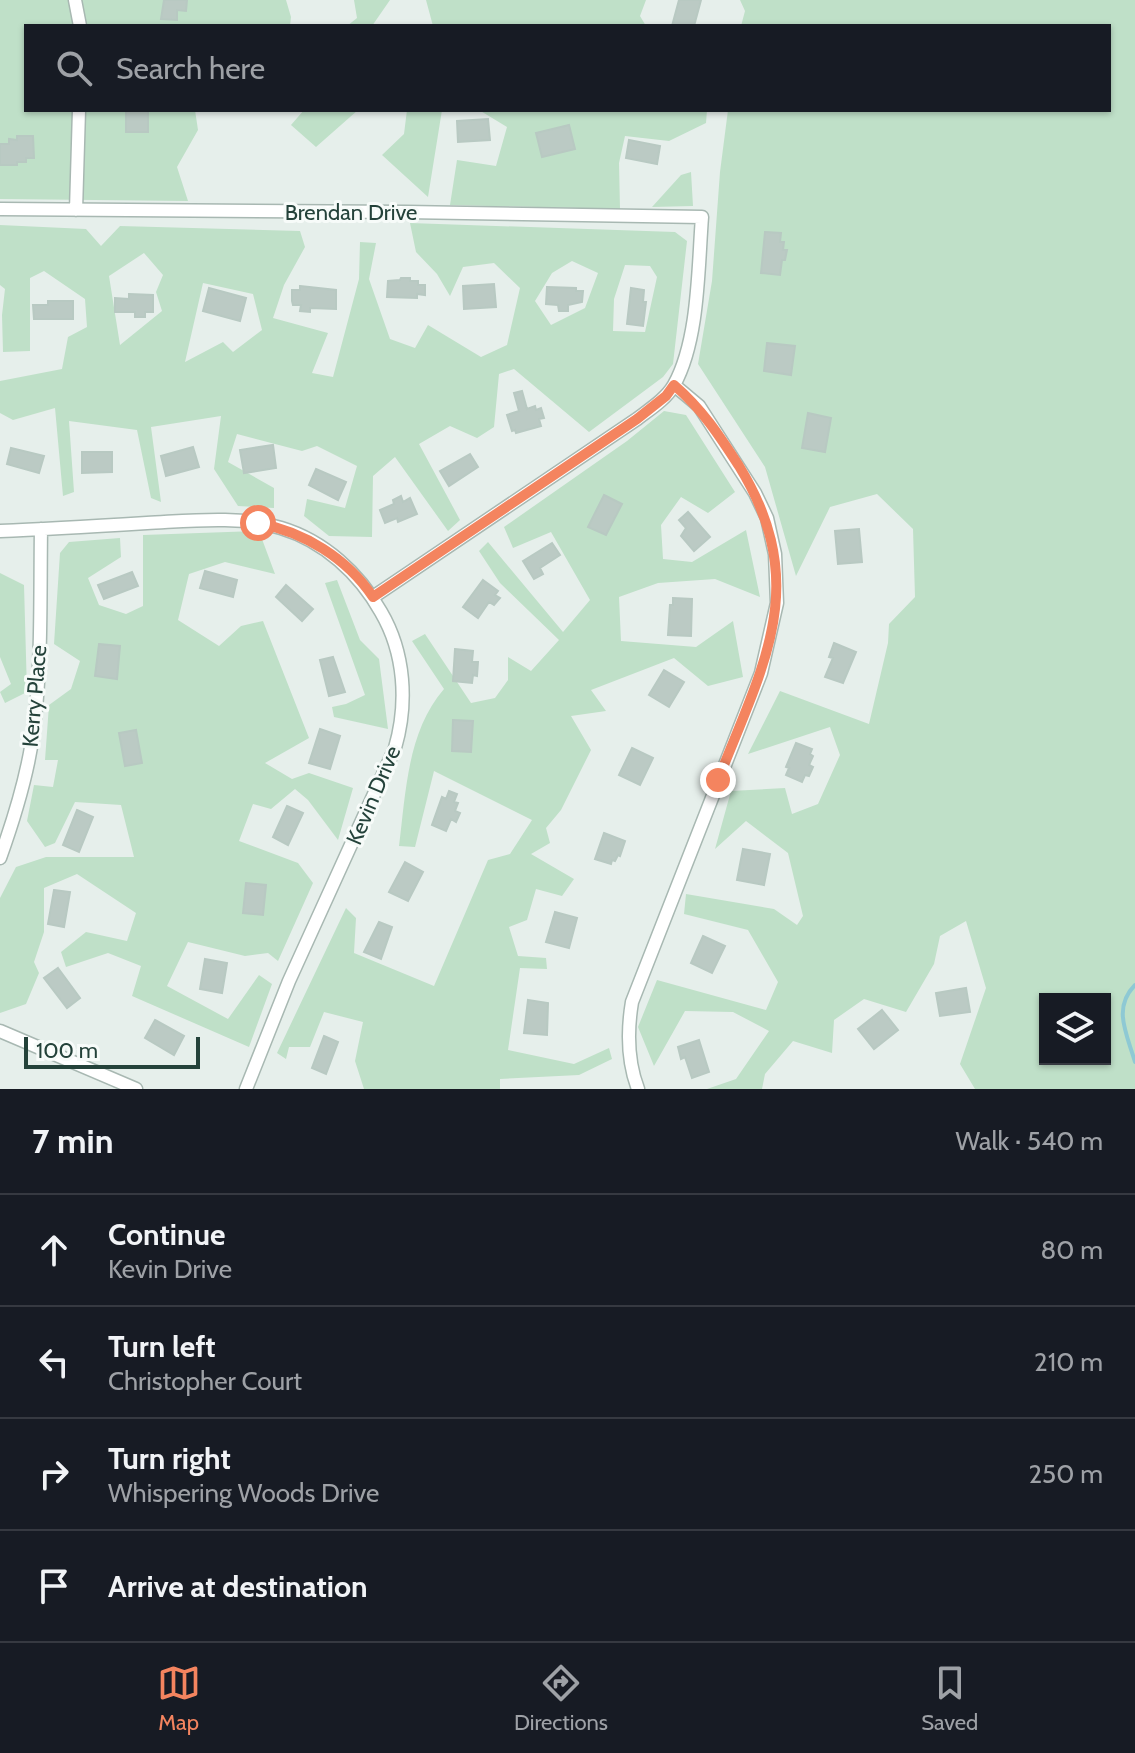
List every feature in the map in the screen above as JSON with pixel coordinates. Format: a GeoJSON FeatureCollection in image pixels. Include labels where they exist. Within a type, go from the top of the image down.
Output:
{"type":"FeatureCollection","features":[{"type":"Feature","properties":{"kind":"street"},"geometry":{"type":"LineString","coordinates":[[75,0],[80,24]]}},
{"type":"Feature","properties":{"kind":"street"},"geometry":{"type":"LineString","coordinates":[[76,210],[79,112]]}},
{"type":"Feature","properties":{"kind":"street","name":"Brendan Drive"},"geometry":{"type":"LineString","coordinates":[[0,209],[702,217],[689,346],[674,385]]}},
{"type":"Feature","properties":{"kind":"street"},"geometry":{"type":"LineString","coordinates":[[373,597],[637,419],[666,396],[674,385],[699,406],[755,493],[767,518],[775,554],[777,603],[761,673],[632,1002],[627,1027],[628,1042],[638,1089]]}},
{"type":"Feature","properties":{"kind":"street","name":"Kevin Drive"},"geometry":{"type":"LineString","coordinates":[[0,531],[226,521],[279,527],[320,547],[364,583],[388,624],[402,675],[399,733],[387,768],[289,981],[246,1089]]}},
{"type":"Feature","properties":{"kind":"street","name":"Kerry Place"},"geometry":{"type":"LineString","coordinates":[[0,858],[14,815],[34,730],[41,529]]}},
{"type":"Feature","properties":{"kind":"street"},"geometry":{"type":"LineString","coordinates":[[0,1031],[136,1089]]}},
{"type":"Feature","properties":{"kind":"green space"},"geometry":{"type":"Polygon","coordinates":[[[0,0],[286,0],[290,24],[24,24],[24,112],[195,112],[198,130],[177,167],[188,201],[0,199],[0,0]]]}},
{"type":"Feature","properties":{"kind":"green space"},"geometry":{"type":"Polygon","coordinates":[[[354,0],[390,0],[373,24],[350,24],[357,18],[354,0]]]}},
{"type":"Feature","properties":{"kind":"green space"},"geometry":{"type":"Polygon","coordinates":[[[426,0],[646,0],[640,16],[645,24],[432,24],[426,0]]]}},
{"type":"Feature","properties":{"kind":"green space"},"geometry":{"type":"Polygon","coordinates":[[[740,0],[1135,0],[1135,1089],[975,1089],[960,1064],[986,988],[966,921],[940,936],[934,964],[906,1012],[864,999],[834,1020],[832,1053],[793,1041],[765,1074],[762,1089],[707,1089],[736,1079],[769,1031],[733,1012],[685,1011],[654,1066],[638,1027],[657,980],[766,1010],[778,982],[748,930],[684,914],[686,894],[774,909],[797,925],[803,916],[788,853],[746,821],[715,849],[731,791],[785,788],[792,814],[818,804],[840,755],[830,727],[748,754],[780,691],[869,724],[888,643],[889,624],[915,597],[913,529],[877,494],[830,507],[796,576],[765,467],[698,364],[712,281],[728,112],[1111,112],[1111,24],[742,24],[745,11],[740,0]]]}},
{"type":"Feature","properties":{"kind":"green space"},"geometry":{"type":"Polygon","coordinates":[[[302,112],[356,112],[316,147],[291,125],[302,112]]]}},
{"type":"Feature","properties":{"kind":"green space"},"geometry":{"type":"Polygon","coordinates":[[[407,112],[442,112],[428,197],[382,155],[404,134],[407,112]]]}},
{"type":"Feature","properties":{"kind":"green space"},"geometry":{"type":"Polygon","coordinates":[[[482,112],[707,112],[706,123],[669,141],[625,136],[619,163],[620,209],[450,205],[457,160],[496,166],[507,127],[482,112]]]}},
{"type":"Feature","properties":{"kind":"green space"},"geometry":{"type":"Polygon","coordinates":[[[691,172],[693,206],[652,207],[681,175],[691,172]]]}},
{"type":"Feature","properties":{"kind":"green space"},"geometry":{"type":"Polygon","coordinates":[[[410,223],[675,232],[687,241],[673,364],[663,377],[589,432],[514,369],[499,374],[494,427],[477,438],[450,426],[419,444],[460,520],[448,531],[395,457],[373,476],[372,537],[329,536],[304,516],[307,499],[345,508],[357,466],[317,446],[302,451],[237,434],[228,462],[274,488],[274,508],[238,506],[214,469],[221,416],[151,427],[161,502],[151,498],[137,430],[69,421],[74,492],[63,496],[55,408],[13,420],[0,413],[0,381],[62,369],[68,337],[87,327],[85,299],[44,271],[30,278],[30,351],[3,352],[5,289],[0,285],[0,225],[86,229],[101,246],[120,226],[300,231],[305,247],[284,285],[273,318],[328,333],[312,373],[333,377],[359,279],[360,242],[376,243],[369,279],[390,339],[415,348],[428,325],[481,357],[507,345],[520,288],[494,263],[463,267],[450,296],[437,274],[416,252],[410,223]],[[144,253],[109,276],[120,345],[162,311],[156,292],[163,275],[144,253]],[[572,261],[552,273],[535,301],[551,325],[585,308],[598,273],[572,261]],[[625,265],[614,299],[613,331],[645,332],[657,277],[650,266],[625,265]],[[203,283],[185,362],[223,342],[233,352],[262,330],[253,294],[203,283]]]}},
{"type":"Feature","properties":{"kind":"green space"},"geometry":{"type":"Polygon","coordinates":[[[664,411],[686,415],[735,492],[708,513],[681,497],[661,525],[663,559],[692,562],[746,530],[760,597],[715,579],[658,583],[619,597],[621,641],[696,647],[733,621],[743,677],[708,686],[674,658],[591,690],[606,711],[571,716],[591,750],[561,810],[546,828],[550,843],[531,854],[574,879],[562,896],[536,889],[527,920],[509,927],[518,956],[546,958],[547,969],[520,968],[508,1050],[574,1064],[609,1048],[612,1059],[579,1075],[500,1079],[500,1089],[364,1089],[355,1061],[363,1022],[324,1012],[310,1047],[289,1047],[286,1059],[277,1053],[346,908],[356,918],[354,953],[434,986],[488,860],[510,854],[532,820],[434,771],[415,847],[399,846],[415,743],[422,724],[444,689],[412,641],[425,634],[471,703],[495,698],[508,680],[508,657],[531,671],[559,640],[500,583],[479,551],[488,542],[563,632],[590,600],[551,532],[513,548],[504,527],[627,441],[664,411]]]}},
{"type":"Feature","properties":{"kind":"green space"},"geometry":{"type":"Polygon","coordinates":[[[259,531],[275,574],[225,562],[189,574],[178,620],[219,646],[241,626],[263,621],[309,738],[265,763],[292,779],[309,773],[353,788],[338,840],[308,800],[295,789],[271,809],[253,804],[239,841],[298,863],[313,883],[278,961],[268,953],[245,956],[188,942],[167,986],[228,1019],[259,975],[272,984],[249,1047],[132,996],[141,966],[108,953],[66,967],[61,952],[86,932],[127,941],[136,913],[77,874],[44,888],[44,932],[34,962],[39,973],[26,1004],[0,1013],[0,898],[16,867],[46,857],[134,857],[121,805],[75,802],[55,843],[45,847],[27,821],[34,785],[53,787],[58,760],[45,760],[49,705],[71,689],[80,661],[54,644],[60,553],[69,542],[120,538],[121,557],[88,578],[99,605],[126,614],[143,606],[143,535],[259,531]]]}},
{"type":"Feature","properties":{"kind":"green space"},"geometry":{"type":"Polygon","coordinates":[[[0,573],[24,585],[27,692],[5,703],[0,692],[11,684],[0,657],[0,573]]]}},
{"type":"Feature","properties":{"kind":"green space"},"geometry":{"type":"Polygon","coordinates":[[[337,580],[360,640],[379,659],[388,729],[334,717],[332,707],[365,695],[325,583],[337,580]]]}},
{"type":"Feature","properties":{"kind":"building"},"geometry":{"type":"Polygon","coordinates":[[[164,0],[187,0],[186,11],[177,10],[177,20],[161,19],[164,0]]]}},
{"type":"Feature","properties":{"kind":"building"},"geometry":{"type":"Polygon","coordinates":[[[679,0],[701,0],[695,24],[673,24],[679,0]]]}},
{"type":"Feature","properties":{"kind":"building"},"geometry":{"type":"Polygon","coordinates":[[[126,112],[148,112],[148,132],[126,132],[126,112]]]}},
{"type":"Feature","properties":{"kind":"building"},"geometry":{"type":"Polygon","coordinates":[[[488,119],[490,140],[458,142],[457,121],[488,119]]]}},
{"type":"Feature","properties":{"kind":"building"},"geometry":{"type":"Polygon","coordinates":[[[569,125],[575,149],[542,157],[536,133],[569,125]]]}},
{"type":"Feature","properties":{"kind":"building"},"geometry":{"type":"Polygon","coordinates":[[[17,136],[33,136],[34,158],[26,158],[26,162],[17,162],[17,165],[0,165],[0,144],[9,144],[9,139],[17,140],[17,136]]]}},
{"type":"Feature","properties":{"kind":"building"},"geometry":{"type":"Polygon","coordinates":[[[629,140],[660,146],[657,164],[626,158],[629,140]]]}},
{"type":"Feature","properties":{"kind":"building"},"geometry":{"type":"Polygon","coordinates":[[[765,232],[781,233],[780,242],[784,242],[783,250],[787,250],[780,275],[761,273],[765,232]]]}},
{"type":"Feature","properties":{"kind":"building"},"geometry":{"type":"Polygon","coordinates":[[[410,278],[410,281],[418,281],[418,285],[425,285],[425,295],[417,294],[417,298],[387,297],[388,281],[410,278]]]}},
{"type":"Feature","properties":{"kind":"building"},"geometry":{"type":"Polygon","coordinates":[[[494,284],[496,307],[464,309],[463,286],[494,284]]]}},
{"type":"Feature","properties":{"kind":"building"},"geometry":{"type":"Polygon","coordinates":[[[300,286],[336,290],[336,309],[310,308],[310,312],[300,311],[301,305],[293,305],[292,290],[300,290],[300,286]]]}},
{"type":"Feature","properties":{"kind":"building"},"geometry":{"type":"Polygon","coordinates":[[[547,287],[583,291],[582,302],[568,305],[568,311],[559,311],[558,305],[546,304],[547,287]]]}},
{"type":"Feature","properties":{"kind":"building"},"geometry":{"type":"Polygon","coordinates":[[[209,288],[246,298],[240,321],[203,311],[209,288]]]}},
{"type":"Feature","properties":{"kind":"building"},"geometry":{"type":"Polygon","coordinates":[[[631,288],[644,290],[643,326],[627,324],[631,288]]]}},
{"type":"Feature","properties":{"kind":"building"},"geometry":{"type":"Polygon","coordinates":[[[129,294],[153,295],[153,312],[145,312],[145,317],[135,317],[135,312],[115,312],[115,298],[129,299],[129,294]]]}},
{"type":"Feature","properties":{"kind":"building"},"geometry":{"type":"Polygon","coordinates":[[[48,301],[73,301],[73,319],[34,319],[33,305],[48,305],[48,301]]]}},
{"type":"Feature","properties":{"kind":"building"},"geometry":{"type":"Polygon","coordinates":[[[767,343],[795,346],[791,375],[764,371],[767,343]]]}},
{"type":"Feature","properties":{"kind":"building"},"geometry":{"type":"Polygon","coordinates":[[[522,391],[527,409],[535,406],[536,410],[541,408],[544,418],[539,419],[541,426],[516,433],[512,431],[507,415],[519,411],[514,393],[522,391]]]}},
{"type":"Feature","properties":{"kind":"building"},"geometry":{"type":"Polygon","coordinates":[[[808,413],[831,418],[825,452],[802,448],[808,413]]]}},
{"type":"Feature","properties":{"kind":"building"},"geometry":{"type":"Polygon","coordinates":[[[273,445],[276,468],[244,473],[240,450],[273,445]]]}},
{"type":"Feature","properties":{"kind":"building"},"geometry":{"type":"Polygon","coordinates":[[[193,447],[199,467],[166,476],[161,456],[193,447]]]}},
{"type":"Feature","properties":{"kind":"building"},"geometry":{"type":"Polygon","coordinates":[[[11,448],[44,456],[39,473],[7,464],[11,448]]]}},
{"type":"Feature","properties":{"kind":"building"},"geometry":{"type":"Polygon","coordinates":[[[82,452],[112,452],[112,472],[82,473],[82,452]]]}},
{"type":"Feature","properties":{"kind":"building"},"geometry":{"type":"Polygon","coordinates":[[[470,454],[478,467],[449,486],[440,471],[470,454]]]}},
{"type":"Feature","properties":{"kind":"building"},"geometry":{"type":"Polygon","coordinates":[[[316,469],[346,482],[338,500],[309,485],[316,469]]]}},
{"type":"Feature","properties":{"kind":"building"},"geometry":{"type":"Polygon","coordinates":[[[604,495],[622,504],[606,535],[588,527],[604,495]]]}},
{"type":"Feature","properties":{"kind":"building"},"geometry":{"type":"Polygon","coordinates":[[[401,496],[403,502],[410,498],[417,514],[398,522],[397,518],[385,523],[380,510],[394,504],[393,500],[401,496]]]}},
{"type":"Feature","properties":{"kind":"building"},"geometry":{"type":"Polygon","coordinates":[[[688,512],[710,537],[694,551],[681,536],[686,528],[679,520],[688,512]]]}},
{"type":"Feature","properties":{"kind":"building"},"geometry":{"type":"Polygon","coordinates":[[[859,529],[862,562],[838,564],[835,531],[859,529]]]}},
{"type":"Feature","properties":{"kind":"building"},"geometry":{"type":"Polygon","coordinates":[[[552,543],[560,555],[540,568],[543,574],[534,579],[523,561],[552,543]]]}},
{"type":"Feature","properties":{"kind":"building"},"geometry":{"type":"Polygon","coordinates":[[[205,571],[237,580],[233,597],[200,588],[205,571]]]}},
{"type":"Feature","properties":{"kind":"building"},"geometry":{"type":"Polygon","coordinates":[[[132,572],[138,586],[104,599],[98,585],[132,572]]]}},
{"type":"Feature","properties":{"kind":"building"},"geometry":{"type":"Polygon","coordinates":[[[483,580],[498,591],[495,595],[500,598],[494,605],[489,602],[478,618],[463,607],[483,580]]]}},
{"type":"Feature","properties":{"kind":"building"},"geometry":{"type":"Polygon","coordinates":[[[286,585],[313,609],[302,621],[276,597],[286,585]]]}},
{"type":"Feature","properties":{"kind":"building"},"geometry":{"type":"Polygon","coordinates":[[[673,598],[692,599],[691,636],[668,635],[673,598]]]}},
{"type":"Feature","properties":{"kind":"building"},"geometry":{"type":"Polygon","coordinates":[[[834,643],[856,652],[843,683],[825,677],[833,658],[829,657],[834,643]]]}},
{"type":"Feature","properties":{"kind":"building"},"geometry":{"type":"Polygon","coordinates":[[[99,644],[120,646],[117,679],[95,676],[99,644]]]}},
{"type":"Feature","properties":{"kind":"building"},"geometry":{"type":"Polygon","coordinates":[[[455,649],[473,651],[472,662],[478,662],[477,676],[473,675],[472,683],[453,681],[455,649]]]}},
{"type":"Feature","properties":{"kind":"building"},"geometry":{"type":"Polygon","coordinates":[[[333,657],[345,692],[329,696],[320,660],[333,657]]]}},
{"type":"Feature","properties":{"kind":"building"},"geometry":{"type":"Polygon","coordinates":[[[664,670],[684,682],[669,707],[649,695],[664,670]]]}},
{"type":"Feature","properties":{"kind":"building"},"geometry":{"type":"Polygon","coordinates":[[[453,720],[473,721],[471,752],[452,751],[453,720]]]}},
{"type":"Feature","properties":{"kind":"building"},"geometry":{"type":"Polygon","coordinates":[[[320,729],[340,736],[330,769],[309,763],[320,729]]]}},
{"type":"Feature","properties":{"kind":"building"},"geometry":{"type":"Polygon","coordinates":[[[136,730],[142,763],[125,766],[119,733],[136,730]]]}},
{"type":"Feature","properties":{"kind":"building"},"geometry":{"type":"Polygon","coordinates":[[[796,743],[812,749],[809,765],[813,767],[802,782],[786,775],[796,743]]]}},
{"type":"Feature","properties":{"kind":"building"},"geometry":{"type":"Polygon","coordinates":[[[632,748],[653,758],[640,785],[619,775],[632,748]]]}},
{"type":"Feature","properties":{"kind":"building"},"geometry":{"type":"Polygon","coordinates":[[[449,791],[457,794],[455,811],[460,813],[456,822],[451,819],[446,831],[432,825],[442,797],[446,799],[449,791]]]}},
{"type":"Feature","properties":{"kind":"building"},"geometry":{"type":"Polygon","coordinates":[[[287,806],[303,813],[288,845],[273,837],[287,806]]]}},
{"type":"Feature","properties":{"kind":"building"},"geometry":{"type":"Polygon","coordinates":[[[77,810],[93,817],[79,852],[63,845],[77,810]]]}},
{"type":"Feature","properties":{"kind":"building"},"geometry":{"type":"Polygon","coordinates":[[[604,833],[625,841],[620,856],[611,864],[595,859],[604,833]]]}},
{"type":"Feature","properties":{"kind":"building"},"geometry":{"type":"Polygon","coordinates":[[[743,849],[770,854],[764,885],[737,880],[743,849]]]}},
{"type":"Feature","properties":{"kind":"building"},"geometry":{"type":"Polygon","coordinates":[[[405,862],[423,872],[408,901],[389,892],[405,862]]]}},
{"type":"Feature","properties":{"kind":"building"},"geometry":{"type":"Polygon","coordinates":[[[246,883],[266,885],[263,915],[243,913],[246,883]]]}},
{"type":"Feature","properties":{"kind":"building"},"geometry":{"type":"Polygon","coordinates":[[[54,890],[70,892],[64,927],[48,924],[54,890]]]}},
{"type":"Feature","properties":{"kind":"building"},"geometry":{"type":"Polygon","coordinates":[[[555,912],[577,918],[569,948],[546,942],[555,912]]]}},
{"type":"Feature","properties":{"kind":"building"},"geometry":{"type":"Polygon","coordinates":[[[379,922],[392,927],[381,959],[364,952],[379,922]]]}},
{"type":"Feature","properties":{"kind":"building"},"geometry":{"type":"Polygon","coordinates":[[[703,936],[725,946],[712,973],[691,963],[703,936]]]}},
{"type":"Feature","properties":{"kind":"building"},"geometry":{"type":"Polygon","coordinates":[[[205,959],[227,963],[222,993],[200,989],[205,959]]]}},
{"type":"Feature","properties":{"kind":"building"},"geometry":{"type":"Polygon","coordinates":[[[58,968],[80,998],[67,1008],[44,978],[58,968]]]}},
{"type":"Feature","properties":{"kind":"building"},"geometry":{"type":"Polygon","coordinates":[[[966,988],[970,1012],[940,1016],[936,993],[966,988]]]}},
{"type":"Feature","properties":{"kind":"building"},"geometry":{"type":"Polygon","coordinates":[[[528,1000],[548,1003],[547,1035],[524,1033],[528,1000]]]}},
{"type":"Feature","properties":{"kind":"building"},"geometry":{"type":"Polygon","coordinates":[[[882,1010],[898,1030],[874,1049],[858,1029],[882,1010]]]}},
{"type":"Feature","properties":{"kind":"building"},"geometry":{"type":"Polygon","coordinates":[[[155,1020],[184,1036],[174,1055],[145,1038],[155,1020]]]}},
{"type":"Feature","properties":{"kind":"building"},"geometry":{"type":"Polygon","coordinates":[[[324,1036],[338,1042],[326,1074],[312,1068],[324,1036]]]}},
{"type":"Feature","properties":{"kind":"building"},"geometry":{"type":"Polygon","coordinates":[[[699,1040],[709,1072],[692,1078],[678,1047],[699,1040]]]}},
{"type":"Feature","properties":{"kind":"waterway"},"geometry":{"type":"LineString","coordinates":[[1135,985],[1128,994],[1123,1012],[1125,1031],[1135,1062]]}},
{"type":"Feature","properties":{"kind":"route"},"geometry":{"type":"LineString","coordinates":[[258,523],[279,527],[320,547],[345,565],[364,583],[373,597],[637,419],[666,396],[674,385],[699,406],[755,493],[767,518],[775,554],[777,603],[768,647],[761,673],[718,780]]}}]}
